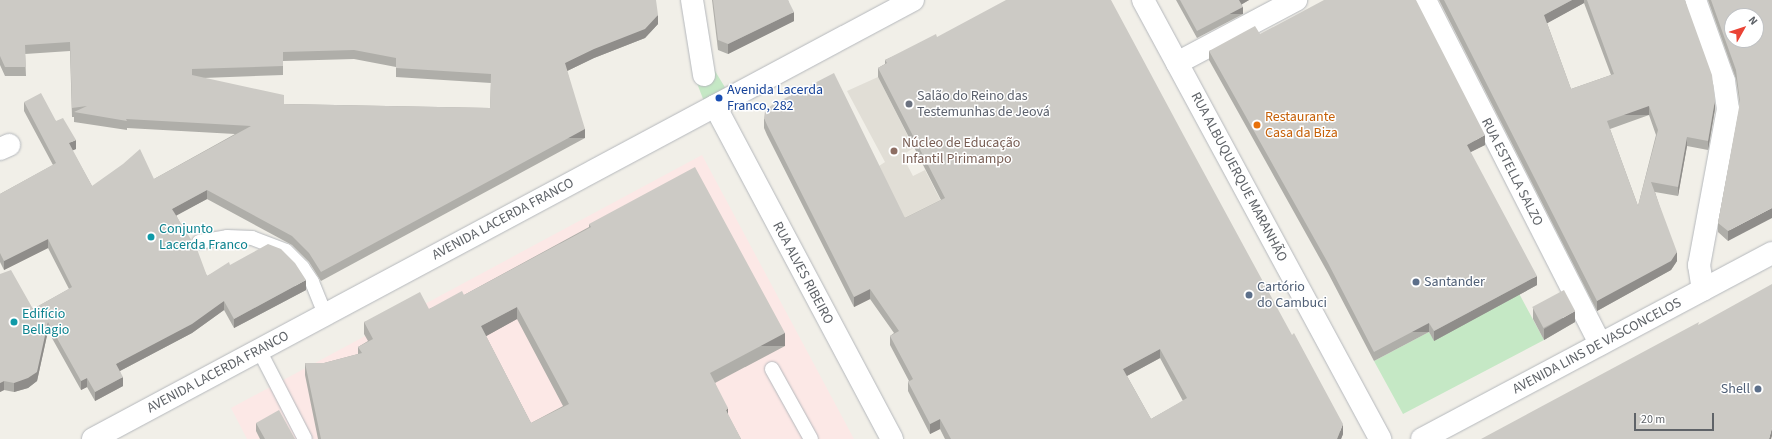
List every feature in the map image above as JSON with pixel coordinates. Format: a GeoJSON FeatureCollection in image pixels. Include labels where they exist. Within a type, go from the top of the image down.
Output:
{"type":"FeatureCollection","features":[{"type":"Feature","properties":{"kind":"street"},"geometry":{"type":"LineString","coordinates":[[692,0],[704,75]]}},
{"type":"Feature","properties":{"kind":"street","name":"AVENIDA LACERDA FRANCO"},"geometry":{"type":"LineString","coordinates":[[94,439],[914,0]]}},
{"type":"Feature","properties":{"kind":"street","name":"RUA ALBUQUERQUE MARANHÃO"},"geometry":{"type":"LineString","coordinates":[[1143,0],[1380,439]]}},
{"type":"Feature","properties":{"kind":"street"},"geometry":{"type":"LineString","coordinates":[[1177,63],[1296,0]]}},
{"type":"Feature","properties":{"kind":"street","name":"RUA ESTELLA SALZO"},"geometry":{"type":"LineString","coordinates":[[1425,0],[1600,344]]}},
{"type":"Feature","properties":{"kind":"street"},"geometry":{"type":"LineString","coordinates":[[1695,0],[1724,81],[1728,110],[1699,265],[1703,290]]}},
{"type":"Feature","properties":{"kind":"street","name":"RUA ALVES RIBEIRO"},"geometry":{"type":"LineString","coordinates":[[714,106],[892,439]]}},
{"type":"Feature","properties":{"kind":"street","name":"AVENIDA LINS DE VASCONCELOS"},"geometry":{"type":"LineString","coordinates":[[1422,439],[1772,253]]}},
{"type":"Feature","properties":{"kind":"lane"},"geometry":{"type":"LineString","coordinates":[[199,242],[227,236],[252,238],[286,252],[302,267],[312,282],[325,314]]}},
{"type":"Feature","properties":{"kind":"lane"},"geometry":{"type":"LineString","coordinates":[[259,350],[305,439]]}},
{"type":"Feature","properties":{"kind":"lane"},"geometry":{"type":"LineString","coordinates":[[772,369],[810,439]]}},
{"type":"Feature","properties":{"kind":"shaded area","name":"Núcleo de Educação Infantil Pirimampo"},"geometry":{"type":"Polygon","coordinates":[[[878,77],[914,148],[902,155],[913,176],[925,170],[944,207],[905,228],[876,168],[885,162],[847,91],[878,77]]]}},
{"type":"Feature","properties":{"kind":"shaded area"},"geometry":{"type":"Polygon","coordinates":[[[702,155],[854,439],[247,439],[231,408],[702,155]]]}},
{"type":"Feature","properties":{"kind":"green space"},"geometry":{"type":"Polygon","coordinates":[[[712,66],[729,94],[705,104],[695,78],[712,66]]]}},
{"type":"Feature","properties":{"kind":"green space"},"geometry":{"type":"Polygon","coordinates":[[[1515,286],[1544,340],[1403,414],[1374,361],[1429,332],[1434,340],[1509,300],[1515,286]]]}},
{"type":"Feature","properties":{"kind":"building"},"geometry":{"type":"Polygon","coordinates":[[[0,0],[656,0],[658,15],[645,29],[594,49],[565,63],[585,129],[321,272],[309,253],[292,236],[207,190],[172,209],[197,249],[207,276],[229,262],[230,265],[268,244],[281,249],[295,263],[306,280],[234,319],[224,301],[192,324],[116,364],[123,377],[95,392],[87,378],[81,381],[48,322],[37,372],[28,378],[14,383],[4,381],[0,383],[0,274],[11,270],[33,309],[72,287],[48,239],[4,261],[0,253],[0,194],[56,163],[24,102],[41,93],[56,121],[63,118],[76,140],[69,143],[92,186],[123,164],[140,149],[154,179],[251,126],[126,119],[127,121],[74,112],[87,106],[72,108],[70,42],[25,45],[26,67],[5,67],[0,56],[0,0]],[[354,50],[283,52],[283,66],[192,69],[192,75],[284,95],[284,104],[490,108],[491,74],[396,68],[396,58],[354,50]]]}},
{"type":"Feature","properties":{"kind":"building"},"geometry":{"type":"Polygon","coordinates":[[[713,0],[788,0],[794,12],[728,44],[718,40],[713,0]]]}},
{"type":"Feature","properties":{"kind":"building"},"geometry":{"type":"Polygon","coordinates":[[[1006,0],[1111,0],[1292,335],[1294,333],[1343,424],[1337,439],[951,439],[940,419],[930,424],[908,382],[913,379],[890,336],[899,331],[870,289],[854,297],[764,118],[765,111],[772,105],[834,73],[905,218],[945,198],[878,68],[887,63],[885,60],[936,34],[937,37],[1006,0]],[[1160,349],[1123,369],[1151,419],[1187,398],[1160,349]]]}},
{"type":"Feature","properties":{"kind":"building"},"geometry":{"type":"Polygon","coordinates":[[[1180,0],[1239,0],[1243,7],[1197,31],[1180,0]]]}},
{"type":"Feature","properties":{"kind":"building"},"geometry":{"type":"Polygon","coordinates":[[[1324,0],[1416,0],[1485,135],[1467,145],[1537,276],[1434,331],[1429,323],[1374,352],[1328,263],[1209,51],[1255,26],[1260,34],[1324,0]]]}},
{"type":"Feature","properties":{"kind":"building"},"geometry":{"type":"Polygon","coordinates":[[[1444,0],[1572,0],[1544,15],[1571,89],[1614,74],[1587,0],[1685,0],[1712,75],[1715,100],[1708,141],[1687,137],[1678,187],[1651,182],[1677,252],[1671,261],[1597,301],[1444,0]],[[1649,106],[1607,121],[1638,206],[1658,130],[1649,106]]]}},
{"type":"Feature","properties":{"kind":"building"},"geometry":{"type":"Polygon","coordinates":[[[1711,0],[1772,0],[1772,208],[1728,231],[1718,223],[1740,102],[1736,70],[1728,48],[1764,48],[1764,8],[1724,8],[1724,36],[1711,0]]]}},
{"type":"Feature","properties":{"kind":"building"},"geometry":{"type":"Polygon","coordinates":[[[695,167],[785,333],[710,373],[728,408],[726,410],[741,439],[321,439],[305,363],[324,363],[362,353],[358,347],[373,339],[364,322],[420,292],[429,309],[462,291],[464,295],[591,227],[589,224],[695,167]],[[517,307],[481,326],[531,423],[569,404],[517,307]]]}},
{"type":"Feature","properties":{"kind":"building"},"geometry":{"type":"Polygon","coordinates":[[[1772,284],[1772,428],[1769,439],[1481,439],[1699,322],[1698,325],[1772,284]]]}},
{"type":"Feature","properties":{"kind":"building"},"geometry":{"type":"Polygon","coordinates":[[[1564,290],[1575,311],[1543,328],[1532,307],[1564,290]]]}},
{"type":"Feature","properties":{"kind":"building"},"geometry":{"type":"Polygon","coordinates":[[[279,410],[295,439],[265,439],[256,423],[279,410]]]}},
{"type":"Feature","properties":{"kind":"place","name":"Avenida Lacerda Franco, 282"},"geometry":{"type":"Point","coordinates":[719,98]}},
{"type":"Feature","properties":{"kind":"place","name":"Salão do Reino das Testemunhas de Jeová"},"geometry":{"type":"Point","coordinates":[909,104]}},
{"type":"Feature","properties":{"kind":"place","name":"Restaurante Casa da Biza"},"geometry":{"type":"Point","coordinates":[1257,125]}},
{"type":"Feature","properties":{"kind":"place","name":"Núcleo de Educação Infantil Pirimampo"},"geometry":{"type":"Point","coordinates":[894,151]}},
{"type":"Feature","properties":{"kind":"place","name":"Conjunto Lacerda Franco"},"geometry":{"type":"Point","coordinates":[151,237]}},
{"type":"Feature","properties":{"kind":"place","name":"Santander"},"geometry":{"type":"Point","coordinates":[1416,282]}},
{"type":"Feature","properties":{"kind":"place","name":"Cartório do Cambuci"},"geometry":{"type":"Point","coordinates":[1249,295]}},
{"type":"Feature","properties":{"kind":"place","name":"Edifício Bellagio"},"geometry":{"type":"Point","coordinates":[14,322]}},
{"type":"Feature","properties":{"kind":"place","name":"Shell"},"geometry":{"type":"Point","coordinates":[1758,389]}}]}
